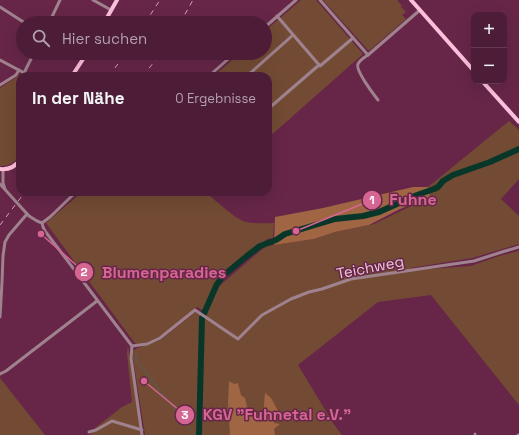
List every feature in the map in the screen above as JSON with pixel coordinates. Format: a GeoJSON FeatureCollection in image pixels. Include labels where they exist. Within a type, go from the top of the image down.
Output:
{"type":"FeatureCollection","features":[{"type":"Feature","properties":{"kind":"main road"},"geometry":{"type":"LineString","coordinates":[[108,16],[117,0]]}},
{"type":"Feature","properties":{"kind":"main road"},"geometry":{"type":"LineString","coordinates":[[411,0],[471,69]]}},
{"type":"Feature","properties":{"kind":"main road"},"geometry":{"type":"LineString","coordinates":[[75,72],[83,60]]}},
{"type":"Feature","properties":{"kind":"main road"},"geometry":{"type":"LineString","coordinates":[[485,84],[519,122]]}},
{"type":"Feature","properties":{"kind":"main road"},"geometry":{"type":"LineString","coordinates":[[1,170],[13,167],[16,164]]}},
{"type":"Feature","properties":{"kind":"street"},"geometry":{"type":"LineString","coordinates":[[52,16],[60,0]]}},
{"type":"Feature","properties":{"kind":"street"},"geometry":{"type":"LineString","coordinates":[[93,0],[111,10]]}},
{"type":"Feature","properties":{"kind":"street"},"geometry":{"type":"LineString","coordinates":[[272,21],[296,0]]}},
{"type":"Feature","properties":{"kind":"street"},"geometry":{"type":"LineString","coordinates":[[320,0],[368,55]]}},
{"type":"Feature","properties":{"kind":"street"},"geometry":{"type":"LineString","coordinates":[[0,7],[16,17]]}},
{"type":"Feature","properties":{"kind":"street"},"geometry":{"type":"LineString","coordinates":[[378,100],[357,66],[359,62],[420,10]]}},
{"type":"Feature","properties":{"kind":"street"},"geometry":{"type":"LineString","coordinates":[[277,16],[319,64]]}},
{"type":"Feature","properties":{"kind":"street"},"geometry":{"type":"LineString","coordinates":[[272,54],[293,35]]}},
{"type":"Feature","properties":{"kind":"street"},"geometry":{"type":"LineString","coordinates":[[272,105],[319,64],[320,66],[352,38]]}},
{"type":"Feature","properties":{"kind":"street"},"geometry":{"type":"LineString","coordinates":[[0,60],[22,72]]}},
{"type":"Feature","properties":{"kind":"street"},"geometry":{"type":"LineString","coordinates":[[24,72],[30,60]]}},
{"type":"Feature","properties":{"kind":"street"},"geometry":{"type":"LineString","coordinates":[[214,72],[227,60]]}},
{"type":"Feature","properties":{"kind":"street"},"geometry":{"type":"LineString","coordinates":[[251,72],[265,60]]}},
{"type":"Feature","properties":{"kind":"street"},"geometry":{"type":"LineString","coordinates":[[0,85],[16,75]]}},
{"type":"Feature","properties":{"kind":"street"},"geometry":{"type":"LineString","coordinates":[[1,170],[3,183],[6,190]]}},
{"type":"Feature","properties":{"kind":"street"},"geometry":{"type":"LineString","coordinates":[[0,184],[27,214],[34,220],[42,223]]}},
{"type":"Feature","properties":{"kind":"street"},"geometry":{"type":"LineString","coordinates":[[42,223],[72,196]]}},
{"type":"Feature","properties":{"kind":"street"},"geometry":{"type":"LineString","coordinates":[[0,316],[5,242],[27,214]]}},
{"type":"Feature","properties":{"kind":"street"},"geometry":{"type":"LineString","coordinates":[[42,223],[45,231],[132,346],[131,358],[142,435]]}},
{"type":"Feature","properties":{"kind":"street","name":"Teichweg"},"geometry":{"type":"LineString","coordinates":[[132,346],[147,344],[160,338],[196,310],[238,339],[262,315],[291,299],[309,292],[351,279],[474,261],[519,247]]}},
{"type":"Feature","properties":{"kind":"street"},"geometry":{"type":"LineString","coordinates":[[0,374],[6,371],[97,301]]}},
{"type":"Feature","properties":{"kind":"street"},"geometry":{"type":"LineString","coordinates":[[89,432],[96,430],[112,420],[142,430]]}},
{"type":"Feature","properties":{"kind":"shaded area"},"geometry":{"type":"Polygon","coordinates":[[[301,0],[316,0],[363,54],[272,134],[272,72],[219,72],[232,60],[272,60],[272,25],[301,0]]]}},
{"type":"Feature","properties":{"kind":"shaded area"},"geometry":{"type":"Polygon","coordinates":[[[323,0],[397,0],[406,12],[402,15],[406,19],[370,50],[368,50],[323,0]]]}},
{"type":"Feature","properties":{"kind":"shaded area"},"geometry":{"type":"Polygon","coordinates":[[[16,77],[16,160],[7,165],[0,166],[0,88],[16,77]]]}},
{"type":"Feature","properties":{"kind":"shaded area"},"geometry":{"type":"Polygon","coordinates":[[[509,121],[519,130],[519,179],[501,199],[519,216],[519,244],[472,258],[410,268],[414,270],[471,266],[519,251],[519,405],[431,295],[378,302],[298,365],[333,423],[342,435],[198,435],[201,326],[197,435],[145,435],[132,352],[137,348],[162,339],[195,312],[202,316],[204,311],[197,307],[161,336],[145,343],[136,344],[46,223],[77,196],[210,196],[225,209],[241,220],[252,223],[274,223],[273,238],[267,239],[217,286],[212,296],[217,288],[266,246],[314,239],[335,232],[374,224],[430,197],[428,187],[509,121]]]}},
{"type":"Feature","properties":{"kind":"shaded area"},"geometry":{"type":"Polygon","coordinates":[[[413,187],[428,187],[430,197],[400,209],[369,225],[335,232],[314,239],[274,245],[275,217],[323,208],[413,187]]]}},
{"type":"Feature","properties":{"kind":"shaded area"},"geometry":{"type":"Polygon","coordinates":[[[128,346],[142,435],[90,435],[96,430],[95,428],[122,407],[132,402],[127,353],[128,346]]]}},
{"type":"Feature","properties":{"kind":"shaded area"},"geometry":{"type":"Polygon","coordinates":[[[0,378],[45,435],[0,435],[0,378]]]}},
{"type":"Feature","properties":{"kind":"shaded area"},"geometry":{"type":"Polygon","coordinates":[[[229,381],[234,384],[238,383],[241,395],[245,398],[247,407],[260,417],[263,415],[265,393],[271,398],[282,415],[282,418],[277,415],[274,416],[274,423],[280,424],[274,429],[275,435],[230,435],[228,402],[229,381]]]}},
{"type":"Feature","properties":{"kind":"waterway"},"geometry":{"type":"LineString","coordinates":[[199,435],[202,318],[217,284],[224,275],[260,246],[276,240],[285,234],[335,219],[363,216],[379,212],[434,189],[453,175],[490,162],[519,149]]}},
{"type":"Feature","properties":{"kind":"waterway"},"geometry":{"type":"LineString","coordinates":[[136,354],[136,360],[195,435]]}},
{"type":"Feature","properties":{"kind":"railway"},"geometry":{"type":"LineString","coordinates":[[150,16],[160,0]]}},
{"type":"Feature","properties":{"kind":"railway"},"geometry":{"type":"LineString","coordinates":[[184,16],[193,0]]}},
{"type":"Feature","properties":{"kind":"railway"},"geometry":{"type":"LineString","coordinates":[[112,72],[121,60]]}},
{"type":"Feature","properties":{"kind":"railway"},"geometry":{"type":"LineString","coordinates":[[146,72],[156,60]]}},
{"type":"Feature","properties":{"kind":"railway"},"geometry":{"type":"LineString","coordinates":[[0,225],[22,196]]}},
{"type":"Feature","properties":{"kind":"place","name":"Fuhne"},"geometry":{"type":"Point","coordinates":[296,231]}},
{"type":"Feature","properties":{"kind":"place","name":"Blumenparadies"},"geometry":{"type":"Point","coordinates":[41,234]}},
{"type":"Feature","properties":{"kind":"place","name":"KGV \"Fuhnetal e.V.\""},"geometry":{"type":"Point","coordinates":[144,381]}}]}
